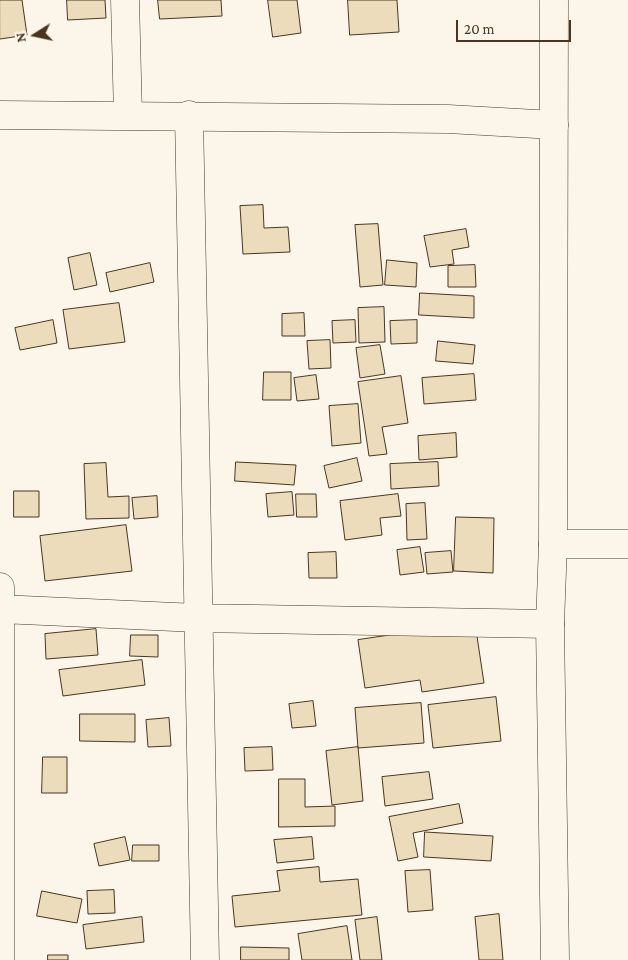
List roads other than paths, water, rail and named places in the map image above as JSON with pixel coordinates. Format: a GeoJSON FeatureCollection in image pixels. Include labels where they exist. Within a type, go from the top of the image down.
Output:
{"type":"FeatureCollection","features":[{"type":"Feature","properties":{"kind":"street"},"geometry":{"type":"LineString","coordinates":[[125,0],[128,115]]}},
{"type":"Feature","properties":{"kind":"street"},"geometry":{"type":"LineString","coordinates":[[554,0],[553,544],[550,624],[555,960]]}},
{"type":"Feature","properties":{"kind":"street"},"geometry":{"type":"LineString","coordinates":[[0,115],[189,115],[448,120],[554,125]]}},
{"type":"Feature","properties":{"kind":"street"},"geometry":{"type":"LineString","coordinates":[[189,115],[197,618],[205,960]]}},
{"type":"Feature","properties":{"kind":"street"},"geometry":{"type":"LineString","coordinates":[[553,544],[628,544]]}},
{"type":"Feature","properties":{"kind":"street"},"geometry":{"type":"LineString","coordinates":[[0,587],[0,960]]}},
{"type":"Feature","properties":{"kind":"street"},"geometry":{"type":"LineString","coordinates":[[0,610],[197,618],[550,624]]}}]}
